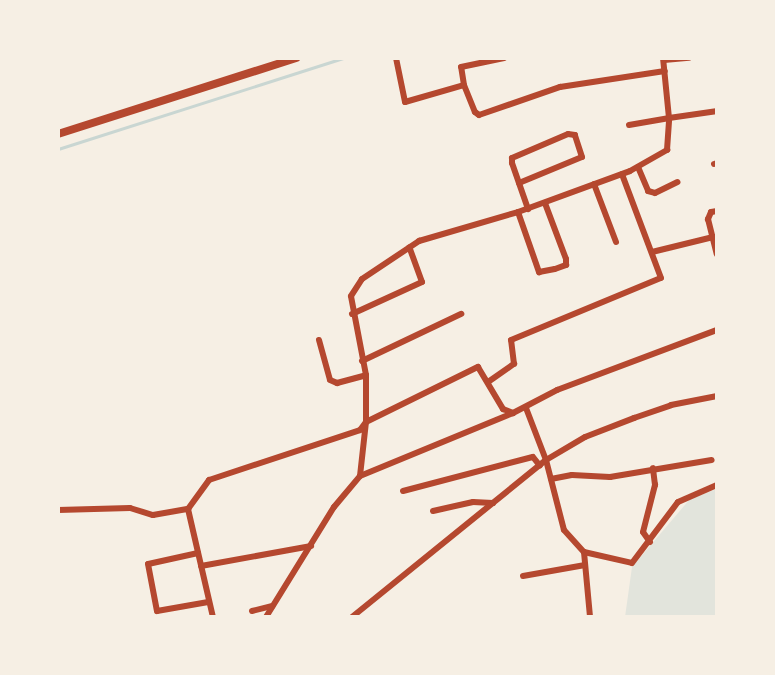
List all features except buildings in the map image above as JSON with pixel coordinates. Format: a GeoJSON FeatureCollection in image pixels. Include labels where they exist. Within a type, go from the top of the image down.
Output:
{"type":"FeatureCollection","features":[{"type":"Feature","properties":{"kind":"main road"},"geometry":{"type":"LineString","coordinates":[[58,134],[296,58]]}},
{"type":"Feature","properties":{"kind":"street"},"geometry":{"type":"LineString","coordinates":[[396,58],[405,102],[464,85]]}},
{"type":"Feature","properties":{"kind":"street"},"geometry":{"type":"LineString","coordinates":[[504,58],[461,67],[464,85],[479,115],[560,87],[665,71]]}},
{"type":"Feature","properties":{"kind":"street"},"geometry":{"type":"LineString","coordinates":[[360,476],[366,422],[366,375],[351,296],[362,279],[409,247],[545,203],[622,174],[667,150],[669,118],[664,59],[689,58]]}},
{"type":"Feature","properties":{"kind":"street"},"geometry":{"type":"LineString","coordinates":[[629,125],[717,111]]}},
{"type":"Feature","properties":{"kind":"street"},"geometry":{"type":"LineString","coordinates":[[519,183],[582,157],[575,135],[568,134],[512,158],[519,183],[528,209]]}},
{"type":"Feature","properties":{"kind":"street"},"geometry":{"type":"LineString","coordinates":[[638,167],[648,191],[655,193],[678,182]]}},
{"type":"Feature","properties":{"kind":"street"},"geometry":{"type":"LineString","coordinates":[[488,382],[514,364],[511,340],[661,278],[622,174]]}},
{"type":"Feature","properties":{"kind":"street"},"geometry":{"type":"LineString","coordinates":[[594,184],[616,242]]}},
{"type":"Feature","properties":{"kind":"street"},"geometry":{"type":"LineString","coordinates":[[518,212],[539,272],[555,269],[566,265],[566,259],[545,203]]}},
{"type":"Feature","properties":{"kind":"street"},"geometry":{"type":"LineString","coordinates":[[717,211],[708,215],[717,254]]}},
{"type":"Feature","properties":{"kind":"street"},"geometry":{"type":"LineString","coordinates":[[652,252],[713,237]]}},
{"type":"Feature","properties":{"kind":"street"},"geometry":{"type":"LineString","coordinates":[[352,314],[422,282],[409,247]]}},
{"type":"Feature","properties":{"kind":"street"},"geometry":{"type":"LineString","coordinates":[[362,361],[461,314]]}},
{"type":"Feature","properties":{"kind":"street"},"geometry":{"type":"LineString","coordinates":[[266,617],[338,501],[360,476],[526,408],[557,390],[717,330]]}},
{"type":"Feature","properties":{"kind":"street"},"geometry":{"type":"LineString","coordinates":[[319,340],[330,380],[337,383],[366,375]]}},
{"type":"Feature","properties":{"kind":"street"},"geometry":{"type":"LineString","coordinates":[[58,510],[130,508],[153,515],[188,509],[209,480],[360,430],[366,422],[478,367],[503,409],[513,413]]}},
{"type":"Feature","properties":{"kind":"street"},"geometry":{"type":"LineString","coordinates":[[352,617],[546,460],[585,437],[634,418],[671,405],[717,396]]}},
{"type":"Feature","properties":{"kind":"street"},"geometry":{"type":"LineString","coordinates":[[526,408],[546,460],[564,530],[584,552],[629,564],[650,542],[678,502],[717,485]]}},
{"type":"Feature","properties":{"kind":"street"},"geometry":{"type":"LineString","coordinates":[[403,491],[533,457],[540,466]]}},
{"type":"Feature","properties":{"kind":"street"},"geometry":{"type":"LineString","coordinates":[[551,479],[572,475],[610,477],[712,460]]}},
{"type":"Feature","properties":{"kind":"street"},"geometry":{"type":"LineString","coordinates":[[650,542],[643,534],[655,485],[653,468]]}},
{"type":"Feature","properties":{"kind":"street"},"geometry":{"type":"LineString","coordinates":[[433,511],[477,501],[493,503]]}},
{"type":"Feature","properties":{"kind":"street"},"geometry":{"type":"LineString","coordinates":[[188,509],[213,617]]}},
{"type":"Feature","properties":{"kind":"street"},"geometry":{"type":"LineString","coordinates":[[201,566],[311,546]]}},
{"type":"Feature","properties":{"kind":"street"},"geometry":{"type":"LineString","coordinates":[[584,552],[590,617]]}},
{"type":"Feature","properties":{"kind":"street"},"geometry":{"type":"LineString","coordinates":[[198,553],[148,564],[157,611],[208,602]]}},
{"type":"Feature","properties":{"kind":"street"},"geometry":{"type":"LineString","coordinates":[[523,576],[585,565]]}},
{"type":"Feature","properties":{"kind":"street"},"geometry":{"type":"LineString","coordinates":[[252,611],[272,606]]}},
{"type":"Feature","properties":{"kind":"shaded area"},"geometry":{"type":"Polygon","coordinates":[[[717,489],[717,617],[625,617],[632,567],[690,499],[717,489]]]}},
{"type":"Feature","properties":{"kind":"waterway"},"geometry":{"type":"LineString","coordinates":[[58,149],[344,58]]}}]}
